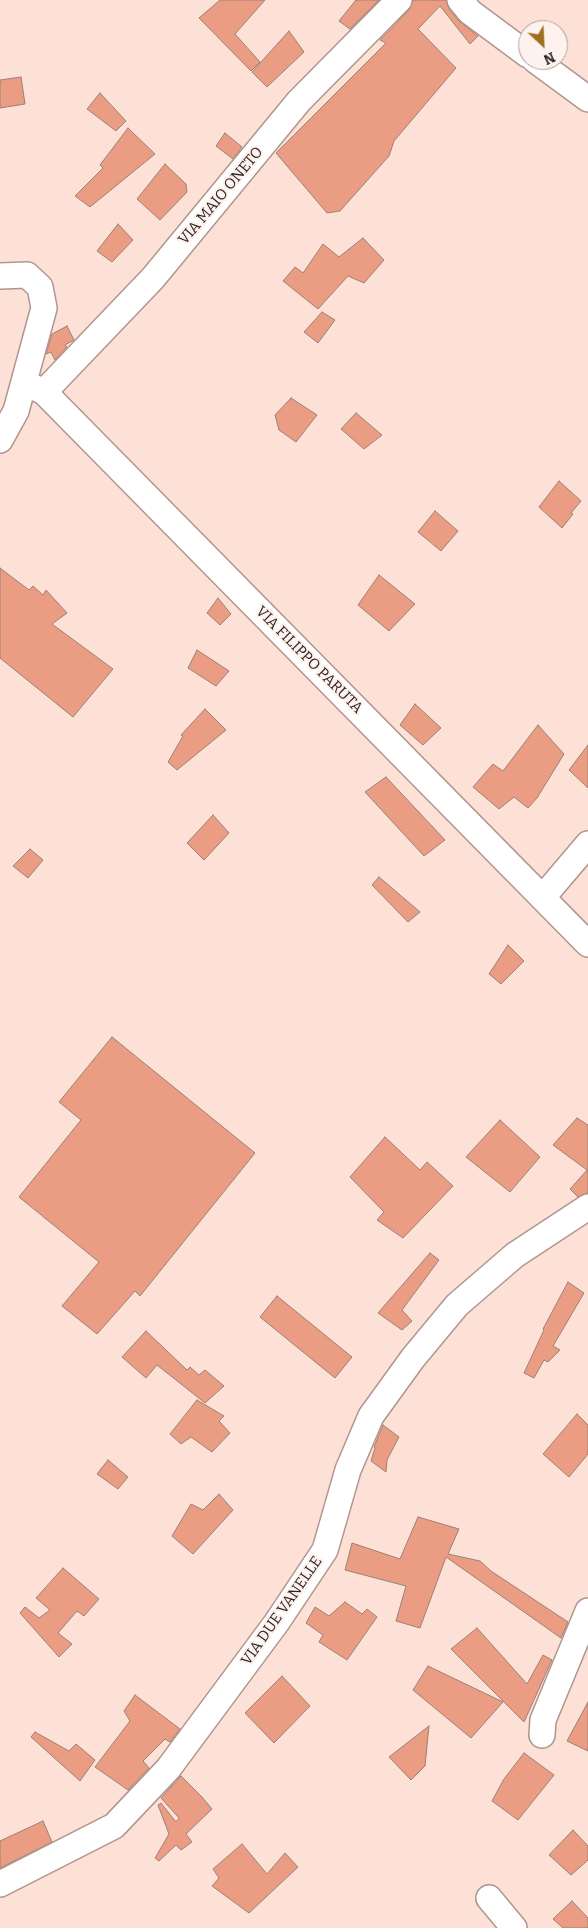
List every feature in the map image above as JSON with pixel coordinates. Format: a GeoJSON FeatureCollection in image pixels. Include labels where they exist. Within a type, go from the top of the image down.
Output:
{"type":"FeatureCollection","features":[{"type":"Feature","properties":{"kind":"street","name":"VIA MAIO ONETO"},"geometry":{"type":"LineString","coordinates":[[34,387],[153,278],[300,101],[399,0]]}},
{"type":"Feature","properties":{"kind":"street"},"geometry":{"type":"LineString","coordinates":[[460,0],[470,12],[518,48]]}},
{"type":"Feature","properties":{"kind":"street"},"geometry":{"type":"LineString","coordinates":[[549,70],[588,99]]}},
{"type":"Feature","properties":{"kind":"street"},"geometry":{"type":"LineString","coordinates":[[0,276],[27,275],[40,287],[44,308],[34,387],[16,411],[0,440]]}},
{"type":"Feature","properties":{"kind":"street","name":"VIA FILIPPO PARUTA"},"geometry":{"type":"LineString","coordinates":[[34,387],[588,944]]}},
{"type":"Feature","properties":{"kind":"street"},"geometry":{"type":"LineString","coordinates":[[543,897],[588,844]]}},
{"type":"Feature","properties":{"kind":"street","name":"VIA DUE VANELLE"},"geometry":{"type":"LineString","coordinates":[[0,1884],[114,1826],[168,1769],[271,1630],[324,1550],[348,1470],[371,1416],[413,1358],[457,1306],[508,1261],[588,1207]]}},
{"type":"Feature","properties":{"kind":"street"},"geometry":{"type":"LineString","coordinates":[[542,1735],[543,1720],[588,1611]]}},
{"type":"Feature","properties":{"kind":"street"},"geometry":{"type":"LineString","coordinates":[[489,1898],[514,1928]]}},
{"type":"Feature","properties":{"kind":"building"},"geometry":{"type":"Polygon","coordinates":[[[220,0],[265,0],[235,34],[260,62],[251,71],[199,18],[220,0]]]}},
{"type":"Feature","properties":{"kind":"building"},"geometry":{"type":"Polygon","coordinates":[[[356,0],[379,0],[350,29],[339,21],[356,0]]]}},
{"type":"Feature","properties":{"kind":"building"},"geometry":{"type":"Polygon","coordinates":[[[413,0],[446,0],[449,9],[459,21],[478,36],[470,44],[440,6],[418,29],[456,68],[394,141],[389,156],[340,211],[327,213],[276,153],[386,43],[380,40],[409,10],[413,0]]]}},
{"type":"Feature","properties":{"kind":"building"},"geometry":{"type":"Polygon","coordinates":[[[289,31],[304,52],[267,87],[252,72],[289,31]]]}},
{"type":"Feature","properties":{"kind":"building"},"geometry":{"type":"Polygon","coordinates":[[[21,77],[25,104],[0,108],[0,80],[21,77]]]}},
{"type":"Feature","properties":{"kind":"building"},"geometry":{"type":"Polygon","coordinates":[[[100,93],[126,121],[116,131],[87,109],[100,93]]]}},
{"type":"Feature","properties":{"kind":"building"},"geometry":{"type":"Polygon","coordinates":[[[128,128],[155,154],[90,207],[75,196],[103,168],[100,165],[128,128]]]}},
{"type":"Feature","properties":{"kind":"building"},"geometry":{"type":"Polygon","coordinates":[[[225,133],[242,147],[233,159],[216,146],[225,133]]]}},
{"type":"Feature","properties":{"kind":"building"},"geometry":{"type":"Polygon","coordinates":[[[165,164],[186,184],[187,192],[160,220],[137,199],[165,164]]]}},
{"type":"Feature","properties":{"kind":"building"},"geometry":{"type":"Polygon","coordinates":[[[118,224],[133,240],[112,262],[97,251],[118,224]]]}},
{"type":"Feature","properties":{"kind":"building"},"geometry":{"type":"Polygon","coordinates":[[[363,238],[384,260],[364,283],[348,276],[318,309],[283,281],[295,267],[303,273],[323,244],[339,257],[363,238]]]}},
{"type":"Feature","properties":{"kind":"building"},"geometry":{"type":"Polygon","coordinates":[[[322,312],[335,320],[318,343],[304,332],[322,312]]]}},
{"type":"Feature","properties":{"kind":"building"},"geometry":{"type":"Polygon","coordinates":[[[67,326],[74,340],[65,345],[67,347],[55,360],[51,352],[46,354],[52,334],[67,326]]]}},
{"type":"Feature","properties":{"kind":"building"},"geometry":{"type":"Polygon","coordinates":[[[291,398],[317,415],[296,442],[279,430],[275,415],[291,398]]]}},
{"type":"Feature","properties":{"kind":"building"},"geometry":{"type":"Polygon","coordinates":[[[356,413],[382,435],[364,449],[341,429],[356,413]]]}},
{"type":"Feature","properties":{"kind":"building"},"geometry":{"type":"Polygon","coordinates":[[[559,481],[581,501],[562,528],[539,507],[559,481]]]}},
{"type":"Feature","properties":{"kind":"building"},"geometry":{"type":"Polygon","coordinates":[[[435,511],[458,531],[441,551],[418,532],[435,511]]]}},
{"type":"Feature","properties":{"kind":"building"},"geometry":{"type":"Polygon","coordinates":[[[0,568],[29,590],[33,586],[43,595],[46,590],[67,613],[52,624],[113,669],[73,717],[0,658],[0,568]]]}},
{"type":"Feature","properties":{"kind":"building"},"geometry":{"type":"Polygon","coordinates":[[[379,575],[415,604],[389,631],[358,605],[379,575]]]}},
{"type":"Feature","properties":{"kind":"building"},"geometry":{"type":"Polygon","coordinates":[[[218,598],[231,614],[220,625],[207,613],[218,598]]]}},
{"type":"Feature","properties":{"kind":"building"},"geometry":{"type":"Polygon","coordinates":[[[197,650],[229,671],[216,686],[188,668],[197,650]]]}},
{"type":"Feature","properties":{"kind":"building"},"geometry":{"type":"Polygon","coordinates":[[[415,704],[441,728],[423,745],[400,725],[415,704]]]}},
{"type":"Feature","properties":{"kind":"building"},"geometry":{"type":"Polygon","coordinates":[[[205,709],[226,730],[177,770],[168,762],[183,736],[181,735],[205,709]]]}},
{"type":"Feature","properties":{"kind":"building"},"geometry":{"type":"Polygon","coordinates":[[[538,725],[564,754],[537,798],[528,808],[514,797],[499,809],[473,787],[493,764],[503,771],[538,725]]]}},
{"type":"Feature","properties":{"kind":"building"},"geometry":{"type":"Polygon","coordinates":[[[588,745],[588,788],[569,770],[588,745]]]}},
{"type":"Feature","properties":{"kind":"building"},"geometry":{"type":"Polygon","coordinates":[[[386,777],[445,840],[424,856],[365,792],[386,777]]]}},
{"type":"Feature","properties":{"kind":"building"},"geometry":{"type":"Polygon","coordinates":[[[213,815],[229,833],[204,860],[187,843],[213,815]]]}},
{"type":"Feature","properties":{"kind":"building"},"geometry":{"type":"Polygon","coordinates":[[[30,849],[43,860],[28,878],[13,866],[30,849]]]}},
{"type":"Feature","properties":{"kind":"building"},"geometry":{"type":"Polygon","coordinates":[[[379,877],[420,912],[408,922],[372,885],[379,877]]]}},
{"type":"Feature","properties":{"kind":"building"},"geometry":{"type":"Polygon","coordinates":[[[508,945],[524,961],[501,984],[489,974],[508,945]]]}},
{"type":"Feature","properties":{"kind":"building"},"geometry":{"type":"Polygon","coordinates":[[[112,1037],[255,1153],[140,1296],[135,1291],[97,1334],[62,1306],[99,1262],[19,1197],[81,1120],[59,1102],[112,1037]]]}},
{"type":"Feature","properties":{"kind":"building"},"geometry":{"type":"Polygon","coordinates":[[[577,1118],[588,1125],[588,1193],[578,1197],[570,1189],[587,1170],[553,1145],[577,1118]]]}},
{"type":"Feature","properties":{"kind":"building"},"geometry":{"type":"Polygon","coordinates":[[[500,1120],[540,1157],[510,1192],[466,1157],[500,1120]]]}},
{"type":"Feature","properties":{"kind":"building"},"geometry":{"type":"Polygon","coordinates":[[[385,1137],[420,1170],[427,1162],[453,1186],[403,1238],[377,1220],[384,1212],[350,1177],[385,1137]]]}},
{"type":"Feature","properties":{"kind":"building"},"geometry":{"type":"Polygon","coordinates":[[[430,1253],[439,1260],[402,1310],[412,1321],[402,1330],[378,1313],[430,1253]]]}},
{"type":"Feature","properties":{"kind":"building"},"geometry":{"type":"Polygon","coordinates":[[[568,1282],[584,1293],[553,1346],[560,1350],[548,1362],[544,1360],[534,1378],[524,1373],[543,1329],[568,1282]]]}},
{"type":"Feature","properties":{"kind":"building"},"geometry":{"type":"Polygon","coordinates":[[[277,1296],[352,1357],[335,1378],[260,1317],[277,1296]]]}},
{"type":"Feature","properties":{"kind":"building"},"geometry":{"type":"Polygon","coordinates":[[[146,1331],[187,1370],[190,1367],[199,1375],[205,1370],[224,1386],[205,1403],[157,1365],[146,1378],[122,1357],[146,1331]]]}},
{"type":"Feature","properties":{"kind":"building"},"geometry":{"type":"Polygon","coordinates":[[[197,1400],[224,1416],[219,1421],[230,1433],[212,1452],[191,1437],[181,1444],[170,1434],[197,1400]]]}},
{"type":"Feature","properties":{"kind":"building"},"geometry":{"type":"Polygon","coordinates":[[[577,1414],[588,1425],[588,1454],[569,1477],[543,1454],[577,1414]]]}},
{"type":"Feature","properties":{"kind":"building"},"geometry":{"type":"Polygon","coordinates":[[[383,1425],[399,1437],[387,1460],[386,1472],[371,1461],[374,1447],[383,1425]]]}},
{"type":"Feature","properties":{"kind":"building"},"geometry":{"type":"Polygon","coordinates":[[[108,1460],[128,1477],[118,1489],[97,1474],[108,1460]]]}},
{"type":"Feature","properties":{"kind":"building"},"geometry":{"type":"Polygon","coordinates":[[[219,1494],[233,1510],[193,1554],[172,1536],[191,1504],[203,1510],[219,1494]]]}},
{"type":"Feature","properties":{"kind":"building"},"geometry":{"type":"Polygon","coordinates":[[[418,1517],[459,1529],[448,1554],[480,1561],[491,1571],[568,1622],[561,1638],[446,1557],[420,1628],[396,1621],[406,1586],[345,1570],[352,1543],[400,1559],[418,1517]]]}},
{"type":"Feature","properties":{"kind":"building"},"geometry":{"type":"Polygon","coordinates":[[[63,1568],[99,1599],[84,1616],[77,1611],[58,1633],[72,1644],[59,1657],[20,1613],[25,1607],[39,1618],[50,1610],[36,1598],[63,1568]]]}},
{"type":"Feature","properties":{"kind":"building"},"geometry":{"type":"Polygon","coordinates":[[[345,1602],[362,1614],[367,1609],[377,1617],[347,1660],[319,1642],[323,1635],[306,1623],[315,1607],[329,1616],[345,1602]]]}},
{"type":"Feature","properties":{"kind":"building"},"geometry":{"type":"Polygon","coordinates":[[[477,1628],[527,1684],[543,1655],[552,1660],[524,1722],[451,1649],[477,1628]]]}},
{"type":"Feature","properties":{"kind":"building"},"geometry":{"type":"Polygon","coordinates":[[[428,1666],[503,1702],[471,1738],[413,1690],[428,1666]]]}},
{"type":"Feature","properties":{"kind":"building"},"geometry":{"type":"Polygon","coordinates":[[[282,1676],[310,1706],[274,1743],[245,1713],[282,1676]]]}},
{"type":"Feature","properties":{"kind":"building"},"geometry":{"type":"Polygon","coordinates":[[[135,1695],[180,1729],[170,1742],[165,1739],[143,1761],[149,1768],[128,1790],[95,1767],[130,1721],[124,1711],[135,1695]]]}},
{"type":"Feature","properties":{"kind":"building"},"geometry":{"type":"Polygon","coordinates":[[[588,1702],[588,1751],[567,1741],[588,1702]]]}},
{"type":"Feature","properties":{"kind":"building"},"geometry":{"type":"Polygon","coordinates":[[[429,1726],[425,1766],[411,1780],[389,1757],[429,1726]]]}},
{"type":"Feature","properties":{"kind":"building"},"geometry":{"type":"Polygon","coordinates":[[[35,1732],[69,1751],[76,1744],[95,1760],[80,1781],[31,1737],[35,1732]]]}},
{"type":"Feature","properties":{"kind":"building"},"geometry":{"type":"Polygon","coordinates":[[[524,1753],[554,1775],[518,1820],[492,1801],[504,1779],[524,1753]]]}},
{"type":"Feature","properties":{"kind":"building"},"geometry":{"type":"Polygon","coordinates":[[[181,1776],[212,1809],[186,1834],[192,1842],[181,1850],[176,1845],[159,1861],[155,1858],[169,1834],[158,1805],[161,1803],[176,1822],[179,1818],[161,1798],[181,1776]]]}},
{"type":"Feature","properties":{"kind":"building"},"geometry":{"type":"Polygon","coordinates":[[[43,1821],[52,1842],[0,1868],[0,1841],[43,1821]]]}},
{"type":"Feature","properties":{"kind":"building"},"geometry":{"type":"Polygon","coordinates":[[[573,1830],[588,1846],[588,1860],[571,1875],[549,1855],[573,1830]]]}},
{"type":"Feature","properties":{"kind":"building"},"geometry":{"type":"Polygon","coordinates":[[[242,1844],[267,1874],[285,1853],[298,1867],[249,1913],[212,1886],[219,1878],[213,1869],[242,1844]]]}},
{"type":"Feature","properties":{"kind":"building"},"geometry":{"type":"Polygon","coordinates":[[[572,1901],[588,1918],[588,1928],[563,1928],[553,1919],[572,1901]]]}}]}
